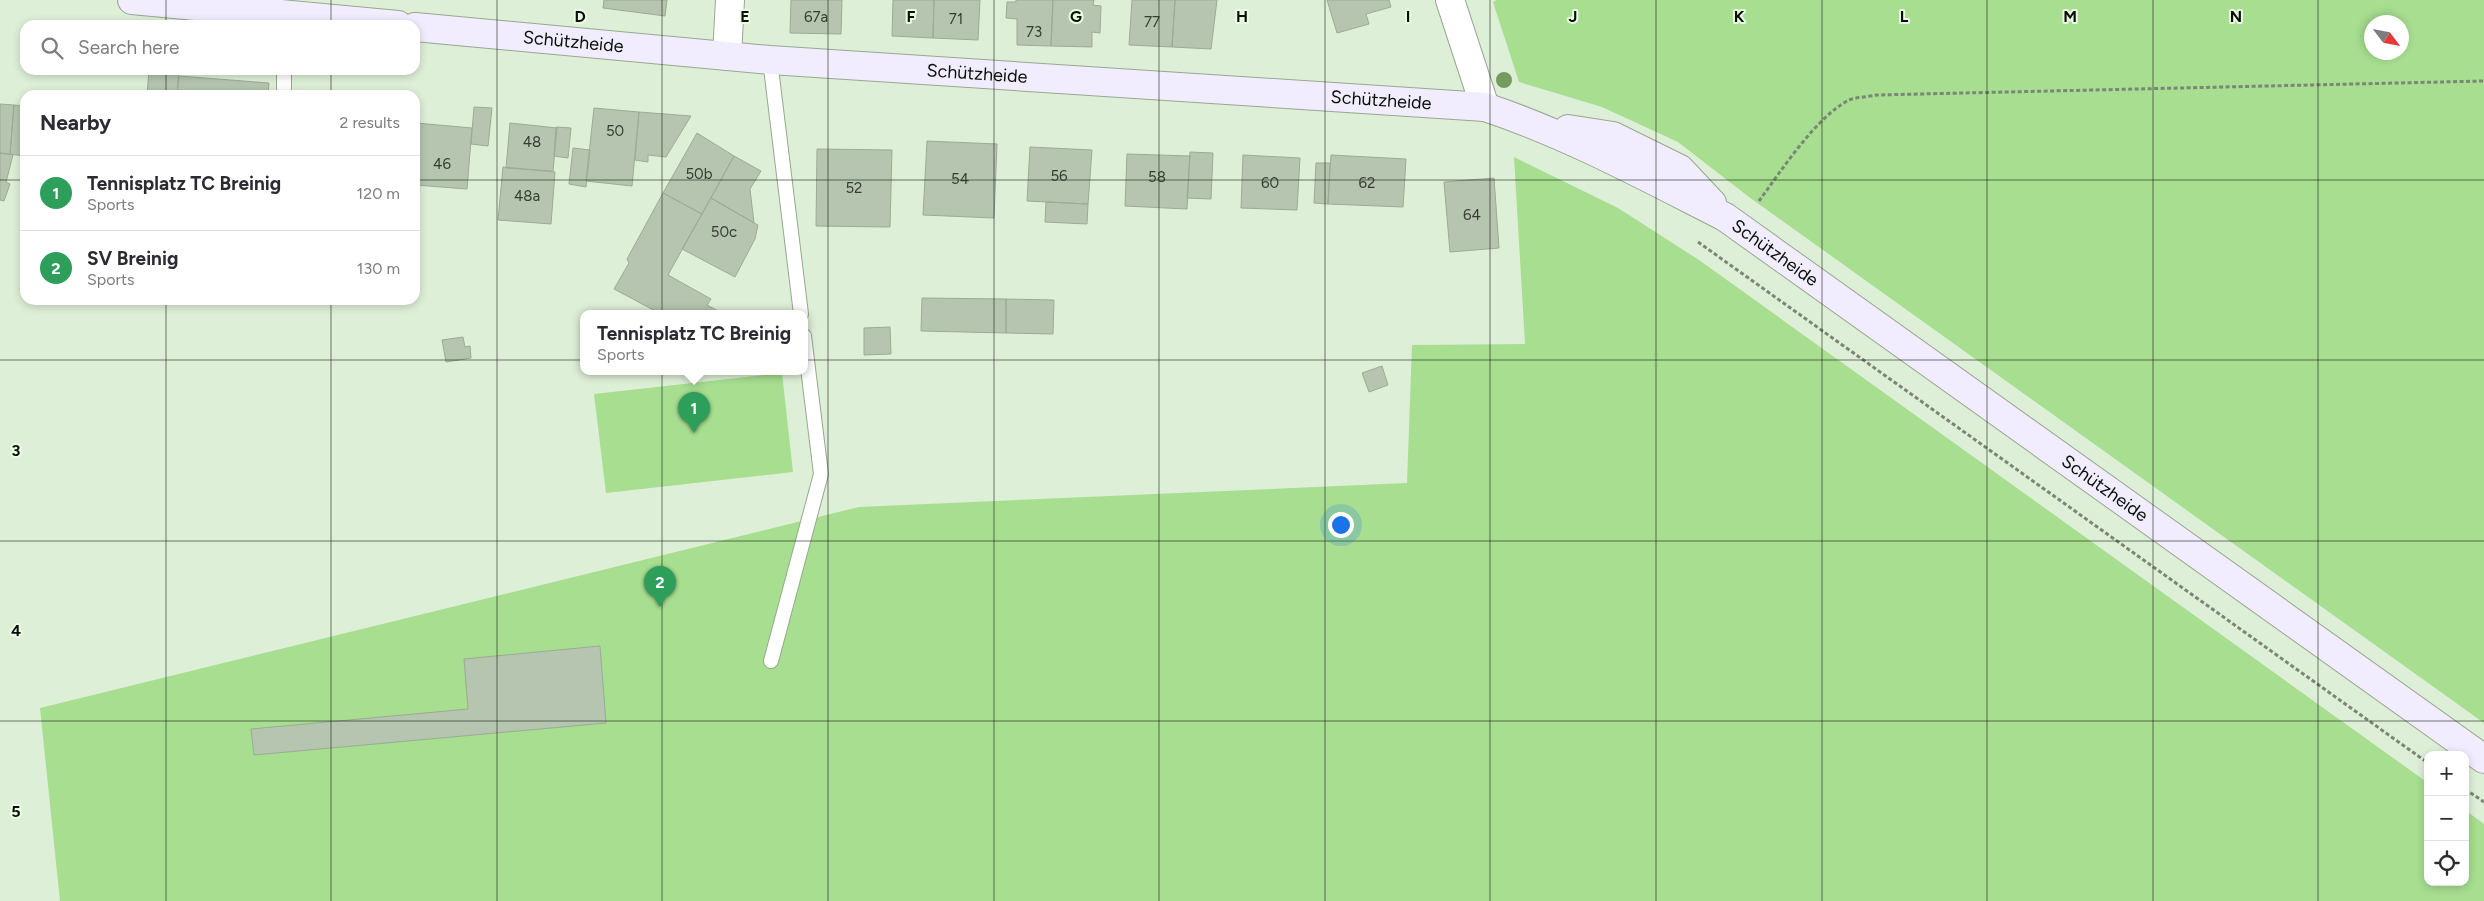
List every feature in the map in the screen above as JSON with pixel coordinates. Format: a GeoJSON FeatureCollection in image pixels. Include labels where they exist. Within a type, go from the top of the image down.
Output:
{"type":"FeatureCollection","features":[{"type":"Feature","properties":{"kind":"street"},"geometry":{"type":"LineString","coordinates":[[132,0],[349,20]]}},
{"type":"Feature","properties":{"kind":"street"},"geometry":{"type":"LineString","coordinates":[[727,56],[730,0]]}},
{"type":"Feature","properties":{"kind":"street"},"geometry":{"type":"LineString","coordinates":[[1450,0],[1485,107]]}},
{"type":"Feature","properties":{"kind":"street","name":"Schützheide"},"geometry":{"type":"LineString","coordinates":[[420,27],[770,60],[1485,107],[1537,125],[1733,222],[2484,759]]}},
{"type":"Feature","properties":{"kind":"lane"},"geometry":{"type":"LineString","coordinates":[[770,60],[801,310]]}},
{"type":"Feature","properties":{"kind":"lane"},"geometry":{"type":"LineString","coordinates":[[284,75],[284,90]]}},
{"type":"Feature","properties":{"kind":"lane"},"geometry":{"type":"LineString","coordinates":[[772,661],[821,474],[808,368]]}},
{"type":"Feature","properties":{"kind":"path"},"geometry":{"type":"LineString","coordinates":[[1733,222],[1820,123],[1850,100],[1876,95],[2484,81]]}},
{"type":"Feature","properties":{"kind":"path"},"geometry":{"type":"LineString","coordinates":[[1690,237],[2424,759]]}},
{"type":"Feature","properties":{"kind":"path"},"geometry":{"type":"LineString","coordinates":[[2469,792],[2484,802]]}},
{"type":"Feature","properties":{"kind":"green space"},"geometry":{"type":"Polygon","coordinates":[[[1497,0],[2484,0],[2484,723],[1749,197],[1678,142],[1602,107],[1519,82],[1493,2],[1497,0]]]}},
{"type":"Feature","properties":{"kind":"green space"},"geometry":{"type":"Polygon","coordinates":[[[1514,157],[1618,208],[1699,260],[2424,780],[2424,886],[2469,886],[2469,813],[2484,824],[2484,901],[60,901],[40,708],[859,507],[1407,483],[1412,345],[1525,344],[1514,157]]]}},
{"type":"Feature","properties":{"kind":"green space"},"geometry":{"type":"Polygon","coordinates":[[[764,375],[782,375],[793,472],[606,493],[594,394],[764,375]]]}},
{"type":"Feature","properties":{"kind":"building"},"geometry":{"type":"Polygon","coordinates":[[[604,0],[667,0],[665,16],[603,8],[604,0]]]}},
{"type":"Feature","properties":{"kind":"building"},"geometry":{"type":"Polygon","coordinates":[[[791,0],[842,0],[841,34],[790,33],[791,0]]]}},
{"type":"Feature","properties":{"kind":"building"},"geometry":{"type":"Polygon","coordinates":[[[893,0],[934,0],[933,38],[892,36],[893,0]]]}},
{"type":"Feature","properties":{"kind":"building"},"geometry":{"type":"Polygon","coordinates":[[[934,0],[980,0],[978,40],[933,38],[934,0]]]}},
{"type":"Feature","properties":{"kind":"building"},"geometry":{"type":"Polygon","coordinates":[[[1016,0],[1053,0],[1051,46],[1017,45],[1017,19],[1006,18],[1007,2],[1016,2],[1016,0]]]}},
{"type":"Feature","properties":{"kind":"building"},"geometry":{"type":"Polygon","coordinates":[[[1053,0],[1094,0],[1093,5],[1101,6],[1100,33],[1092,32],[1092,47],[1051,46],[1053,0]]]}},
{"type":"Feature","properties":{"kind":"building"},"geometry":{"type":"Polygon","coordinates":[[[1132,0],[1175,0],[1172,47],[1129,45],[1132,0]]]}},
{"type":"Feature","properties":{"kind":"building"},"geometry":{"type":"Polygon","coordinates":[[[1175,0],[1217,0],[1211,49],[1172,47],[1175,0]]]}},
{"type":"Feature","properties":{"kind":"building"},"geometry":{"type":"Polygon","coordinates":[[[1327,0],[1389,0],[1391,7],[1366,14],[1369,24],[1337,33],[1327,0]]]}},
{"type":"Feature","properties":{"kind":"building"},"geometry":{"type":"Polygon","coordinates":[[[149,75],[179,75],[177,90],[147,90],[149,75]]]}},
{"type":"Feature","properties":{"kind":"building"},"geometry":{"type":"Polygon","coordinates":[[[179,76],[269,83],[268,90],[178,90],[179,76]]]}},
{"type":"Feature","properties":{"kind":"building"},"geometry":{"type":"Polygon","coordinates":[[[0,104],[14,105],[10,154],[0,153],[0,104]]]}},
{"type":"Feature","properties":{"kind":"building"},"geometry":{"type":"Polygon","coordinates":[[[14,105],[20,106],[20,155],[10,154],[14,105]]]}},
{"type":"Feature","properties":{"kind":"building"},"geometry":{"type":"Polygon","coordinates":[[[474,107],[492,108],[488,146],[471,144],[474,107]]]}},
{"type":"Feature","properties":{"kind":"building"},"geometry":{"type":"Polygon","coordinates":[[[594,108],[639,112],[632,186],[586,181],[594,108]]]}},
{"type":"Feature","properties":{"kind":"building"},"geometry":{"type":"Polygon","coordinates":[[[639,112],[691,116],[666,157],[648,155],[648,162],[635,160],[639,112]]]}},
{"type":"Feature","properties":{"kind":"building"},"geometry":{"type":"Polygon","coordinates":[[[420,123],[472,128],[467,189],[420,185],[420,123]]]}},
{"type":"Feature","properties":{"kind":"building"},"geometry":{"type":"Polygon","coordinates":[[[510,123],[557,128],[553,171],[506,168],[510,123]]]}},
{"type":"Feature","properties":{"kind":"building"},"geometry":{"type":"Polygon","coordinates":[[[556,127],[571,128],[568,158],[554,156],[556,127]]]}},
{"type":"Feature","properties":{"kind":"building"},"geometry":{"type":"Polygon","coordinates":[[[697,133],[734,156],[702,214],[663,193],[697,133]]]}},
{"type":"Feature","properties":{"kind":"building"},"geometry":{"type":"Polygon","coordinates":[[[927,141],[997,144],[994,218],[923,215],[927,141]]]}},
{"type":"Feature","properties":{"kind":"building"},"geometry":{"type":"Polygon","coordinates":[[[1030,147],[1092,150],[1088,204],[1027,201],[1030,147]]]}},
{"type":"Feature","properties":{"kind":"building"},"geometry":{"type":"Polygon","coordinates":[[[573,148],[590,150],[586,187],[569,184],[573,148]]]}},
{"type":"Feature","properties":{"kind":"building"},"geometry":{"type":"Polygon","coordinates":[[[817,149],[892,150],[890,227],[816,226],[817,149]]]}},
{"type":"Feature","properties":{"kind":"building"},"geometry":{"type":"Polygon","coordinates":[[[1190,152],[1213,153],[1211,199],[1187,198],[1190,152]]]}},
{"type":"Feature","properties":{"kind":"building"},"geometry":{"type":"Polygon","coordinates":[[[0,153],[13,155],[6,182],[10,184],[4,201],[0,200],[0,153]]]}},
{"type":"Feature","properties":{"kind":"building"},"geometry":{"type":"Polygon","coordinates":[[[1127,154],[1190,156],[1187,209],[1125,206],[1127,154]]]}},
{"type":"Feature","properties":{"kind":"building"},"geometry":{"type":"Polygon","coordinates":[[[1243,155],[1300,158],[1297,210],[1241,208],[1243,155]]]}},
{"type":"Feature","properties":{"kind":"building"},"geometry":{"type":"Polygon","coordinates":[[[1331,155],[1406,159],[1403,207],[1328,204],[1331,155]]]}},
{"type":"Feature","properties":{"kind":"building"},"geometry":{"type":"Polygon","coordinates":[[[734,156],[761,171],[750,189],[754,223],[711,198],[734,156]]]}},
{"type":"Feature","properties":{"kind":"building"},"geometry":{"type":"Polygon","coordinates":[[[1316,163],[1330,163],[1328,204],[1314,203],[1316,163]]]}},
{"type":"Feature","properties":{"kind":"building"},"geometry":{"type":"Polygon","coordinates":[[[503,167],[555,172],[551,224],[498,220],[503,167]]]}},
{"type":"Feature","properties":{"kind":"building"},"geometry":{"type":"Polygon","coordinates":[[[1494,178],[1499,248],[1450,252],[1444,182],[1494,178]]]}},
{"type":"Feature","properties":{"kind":"building"},"geometry":{"type":"Polygon","coordinates":[[[663,193],[702,214],[668,275],[711,299],[707,305],[716,310],[653,310],[614,289],[629,263],[627,259],[663,193]]]}},
{"type":"Feature","properties":{"kind":"building"},"geometry":{"type":"Polygon","coordinates":[[[711,198],[758,225],[755,239],[735,277],[682,249],[711,198]]]}},
{"type":"Feature","properties":{"kind":"building"},"geometry":{"type":"Polygon","coordinates":[[[1046,202],[1088,204],[1087,224],[1045,222],[1046,202]]]}},
{"type":"Feature","properties":{"kind":"building"},"geometry":{"type":"Polygon","coordinates":[[[922,298],[1006,299],[1006,333],[921,331],[922,298]]]}},
{"type":"Feature","properties":{"kind":"building"},"geometry":{"type":"Polygon","coordinates":[[[1006,299],[1054,300],[1053,334],[1006,333],[1006,299]]]}},
{"type":"Feature","properties":{"kind":"building"},"geometry":{"type":"Polygon","coordinates":[[[890,327],[891,354],[864,355],[864,328],[890,327]]]}},
{"type":"Feature","properties":{"kind":"building"},"geometry":{"type":"Polygon","coordinates":[[[463,337],[465,347],[470,346],[471,358],[446,362],[442,340],[463,337]]]}},
{"type":"Feature","properties":{"kind":"building"},"geometry":{"type":"Polygon","coordinates":[[[1382,366],[1388,385],[1369,392],[1362,373],[1382,366]]]}},
{"type":"Feature","properties":{"kind":"building"},"geometry":{"type":"Polygon","coordinates":[[[600,646],[606,723],[254,755],[251,729],[468,709],[464,659],[600,646]]]}},
{"type":"Feature","properties":{"kind":"place","name":"Tennisplatz TC Breinig"},"geometry":{"type":"Point","coordinates":[694,433]}},
{"type":"Feature","properties":{"kind":"place","name":"SV Breinig"},"geometry":{"type":"Point","coordinates":[660,607]}}]}
